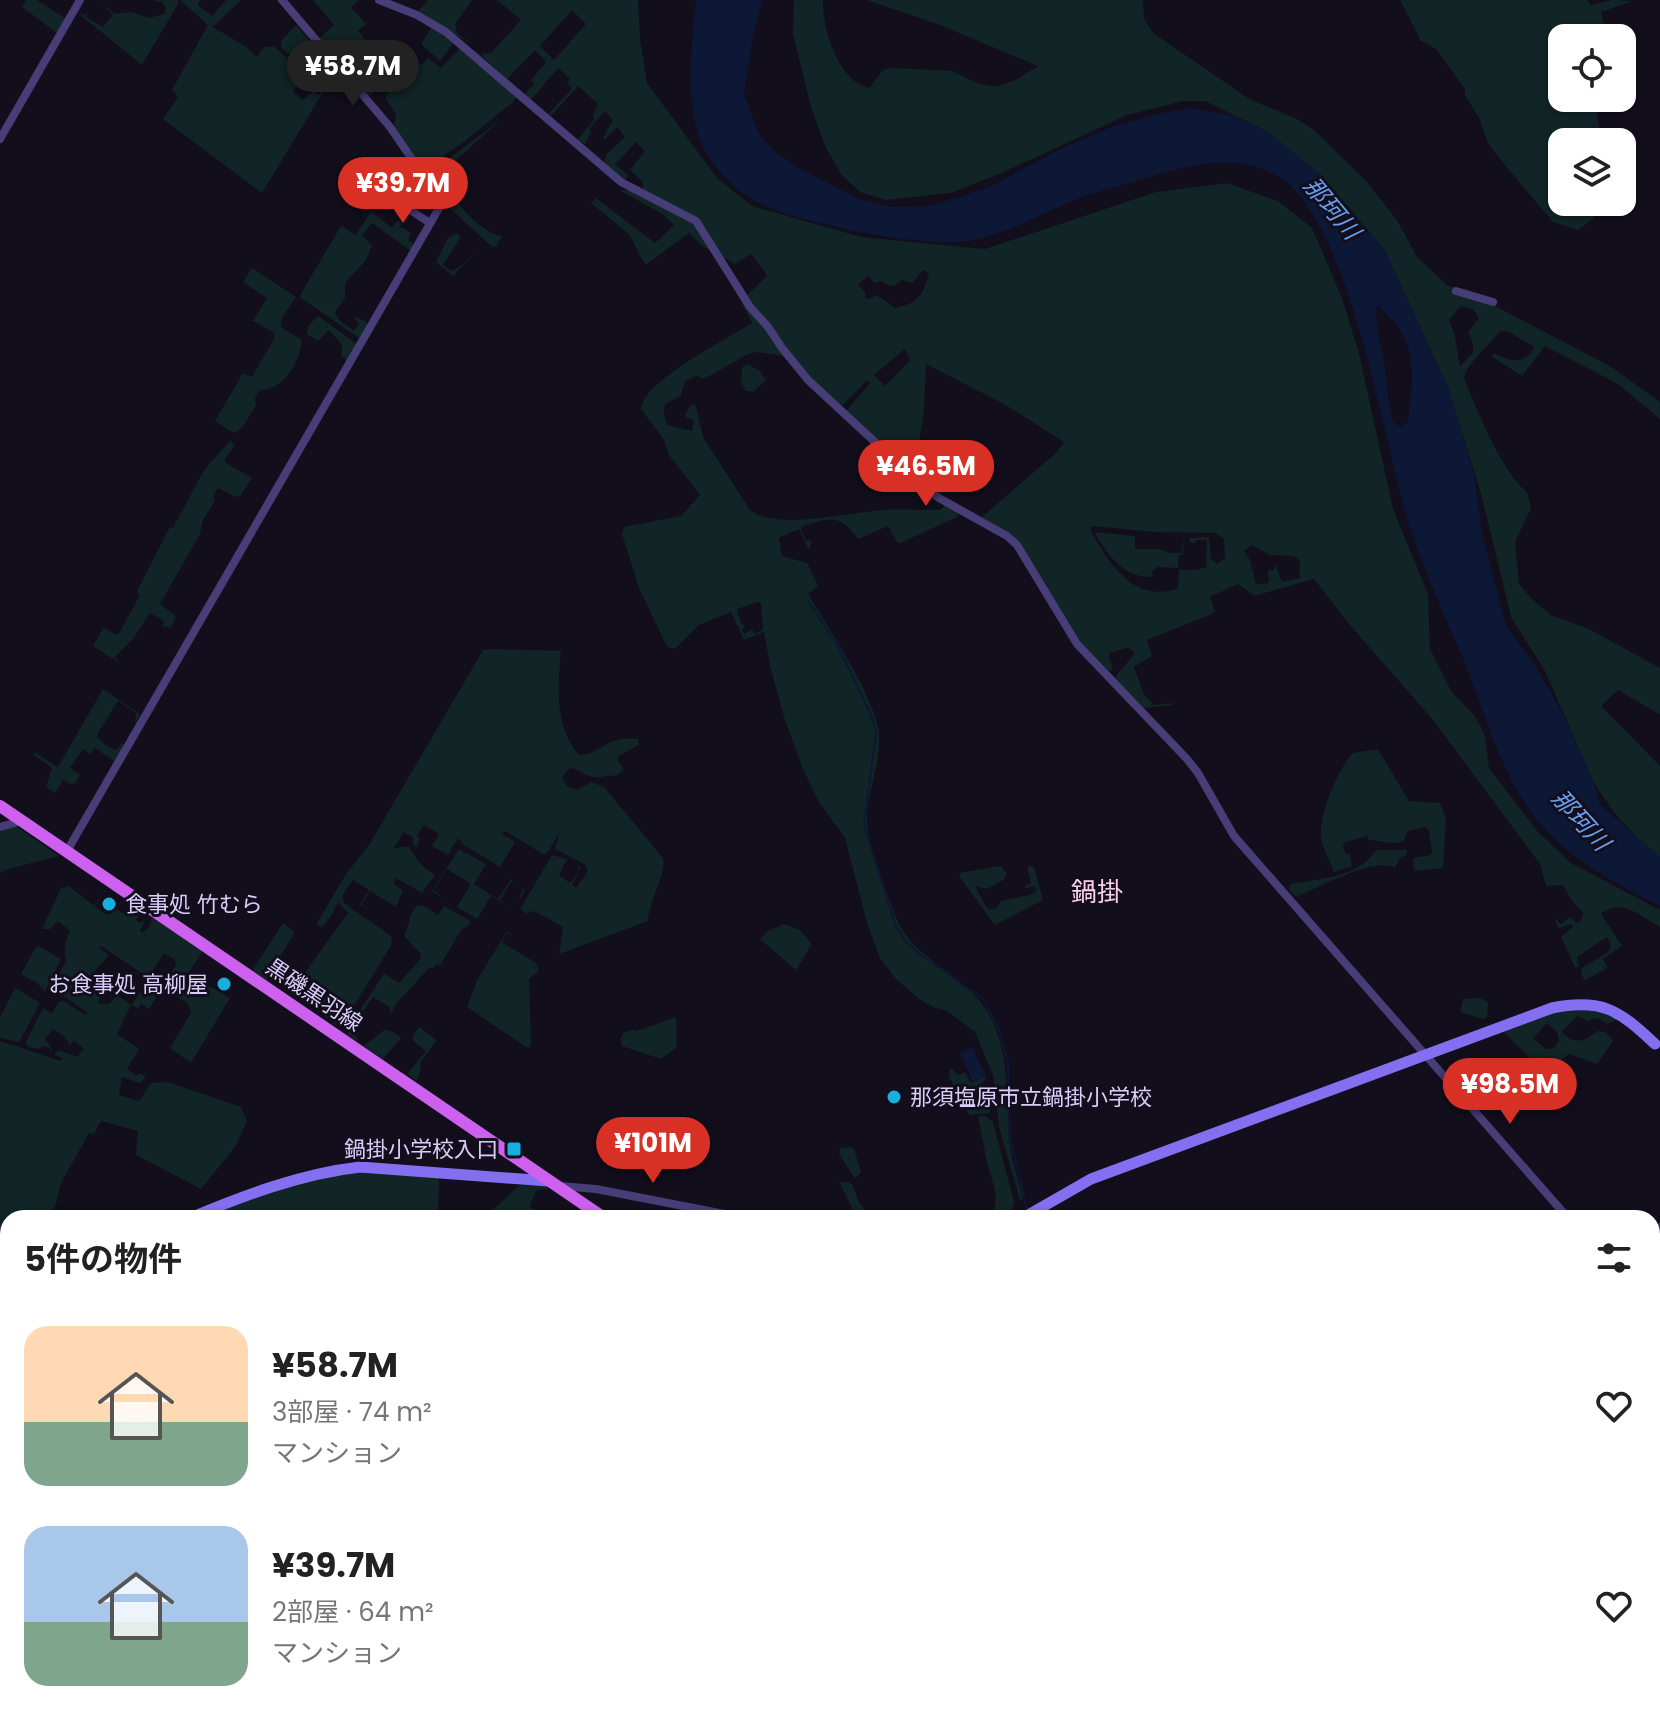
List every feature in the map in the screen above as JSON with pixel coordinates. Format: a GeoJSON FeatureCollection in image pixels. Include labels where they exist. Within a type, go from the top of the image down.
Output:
{"type":"FeatureCollection","features":[{"type":"Feature","properties":{"kind":"main road","name":"黒磯黒羽線"},"geometry":{"type":"LineString","coordinates":[[0,806],[592,1210]]}},
{"type":"Feature","properties":{"kind":"street"},"geometry":{"type":"LineString","coordinates":[[0,139],[80,0]]}},
{"type":"Feature","properties":{"kind":"street"},"geometry":{"type":"LineString","coordinates":[[67,851],[442,203],[390,127],[282,0]]}},
{"type":"Feature","properties":{"kind":"street"},"geometry":{"type":"LineString","coordinates":[[379,0],[417,15],[446,32],[621,182],[696,221],[750,307],[808,380],[917,481],[939,498],[1007,536],[1017,545],[1077,644],[1187,759],[1234,836],[1561,1210]]}},
{"type":"Feature","properties":{"kind":"street"},"geometry":{"type":"LineString","coordinates":[[393,199],[430,223]]}},
{"type":"Feature","properties":{"kind":"street"},"geometry":{"type":"LineString","coordinates":[[1456,291],[1493,302]]}},
{"type":"Feature","properties":{"kind":"street"},"geometry":{"type":"LineString","coordinates":[[0,827],[22,821]]}},
{"type":"Feature","properties":{"kind":"street"},"geometry":{"type":"LineString","coordinates":[[1037,1210],[1091,1179],[1552,1008],[1586,1003],[1610,1008],[1630,1020],[1657,1046]]}},
{"type":"Feature","properties":{"kind":"street"},"geometry":{"type":"LineString","coordinates":[[210,1210],[271,1186],[334,1170],[360,1167],[552,1183],[704,1210]]}},
{"type":"Feature","properties":{"kind":"green space"},"geometry":{"type":"Polygon","coordinates":[[[26,0],[37,0],[66,19],[57,33],[22,7],[26,0]]]}},
{"type":"Feature","properties":{"kind":"green space"},"geometry":{"type":"Polygon","coordinates":[[[152,0],[178,0],[178,4],[142,65],[78,13],[83,15],[89,12],[86,17],[103,27],[113,15],[100,2],[115,14],[131,12],[149,18],[164,14],[166,8],[162,2],[152,0]]]}},
{"type":"Feature","properties":{"kind":"green space"},"geometry":{"type":"Polygon","coordinates":[[[180,0],[200,0],[198,5],[212,16],[226,0],[241,0],[213,27],[257,57],[264,47],[275,47],[302,74],[297,79],[300,83],[293,91],[302,100],[314,91],[319,95],[322,90],[311,79],[323,62],[328,61],[336,71],[262,193],[163,119],[178,97],[172,90],[208,25],[180,0]]]}},
{"type":"Feature","properties":{"kind":"green space"},"geometry":{"type":"Polygon","coordinates":[[[313,0],[359,0],[351,7],[366,24],[358,31],[376,51],[386,45],[416,63],[421,65],[428,58],[441,68],[461,47],[516,96],[514,101],[424,169],[394,127],[396,114],[386,99],[386,95],[402,82],[392,73],[368,98],[363,92],[368,93],[388,70],[373,54],[358,68],[352,79],[317,40],[334,25],[313,0]]]}},
{"type":"Feature","properties":{"kind":"green space"},"geometry":{"type":"Polygon","coordinates":[[[428,0],[472,0],[455,24],[457,33],[473,45],[423,15],[419,10],[428,0]]]}},
{"type":"Feature","properties":{"kind":"green space"},"geometry":{"type":"Polygon","coordinates":[[[497,0],[638,0],[647,83],[717,178],[752,206],[861,237],[985,249],[1156,192],[1227,183],[1278,201],[1312,228],[1342,298],[1359,353],[1393,509],[1428,594],[1430,649],[1451,691],[1474,715],[1485,735],[1489,768],[1538,832],[1571,863],[1660,910],[1660,927],[1630,910],[1608,909],[1601,914],[1622,946],[1603,959],[1608,968],[1585,980],[1581,975],[1582,968],[1608,952],[1611,945],[1607,937],[1577,957],[1579,967],[1575,967],[1561,937],[1573,927],[1572,924],[1558,928],[1554,917],[1561,924],[1570,917],[1577,923],[1581,921],[1583,913],[1563,885],[1546,886],[1540,864],[1433,720],[1314,579],[1254,596],[1238,584],[1210,597],[1215,611],[1212,614],[1147,640],[1152,656],[1134,667],[1144,694],[1154,705],[1173,705],[1144,708],[1117,681],[1116,676],[1135,653],[1129,647],[1110,653],[1113,668],[1108,674],[1080,644],[1010,534],[982,517],[1056,453],[1064,442],[1004,404],[926,364],[924,411],[914,474],[846,411],[870,383],[867,380],[840,405],[800,374],[783,356],[757,352],[748,354],[704,379],[696,376],[685,381],[681,396],[665,404],[667,425],[692,431],[694,420],[685,414],[692,404],[696,406],[703,437],[750,510],[762,516],[795,520],[884,510],[940,510],[946,505],[959,513],[957,517],[898,544],[888,526],[858,539],[840,521],[834,520],[801,528],[806,541],[812,540],[809,551],[799,529],[779,538],[782,556],[807,563],[817,583],[817,587],[808,594],[850,663],[876,719],[879,746],[867,824],[896,917],[904,932],[926,956],[977,998],[987,1011],[1000,1041],[1007,1086],[1010,1142],[1023,1199],[1020,1200],[999,1127],[993,1075],[975,1032],[946,1010],[919,999],[896,979],[880,958],[867,923],[845,838],[819,802],[784,717],[764,632],[744,640],[731,612],[699,625],[675,649],[667,647],[639,588],[622,534],[624,527],[681,516],[700,495],[669,455],[664,440],[641,409],[645,398],[670,374],[752,323],[742,304],[745,297],[767,276],[766,273],[751,254],[735,264],[704,247],[689,233],[647,264],[644,263],[629,234],[591,203],[602,193],[597,199],[655,243],[674,225],[664,215],[619,190],[643,190],[643,182],[630,170],[645,151],[636,142],[615,165],[629,175],[625,181],[604,163],[606,155],[625,137],[617,127],[605,140],[603,138],[613,120],[605,111],[589,129],[591,132],[585,144],[577,140],[594,120],[598,104],[578,86],[551,116],[548,114],[572,89],[567,82],[570,79],[558,68],[531,100],[525,94],[534,84],[531,80],[546,62],[535,50],[507,79],[484,58],[482,54],[491,53],[521,20],[497,0]],[[572,10],[540,46],[554,60],[586,24],[572,10]],[[923,270],[912,283],[902,280],[889,286],[881,281],[875,283],[868,276],[858,285],[865,292],[865,298],[877,295],[895,308],[909,304],[918,297],[929,273],[923,270]],[[905,349],[874,375],[885,386],[910,360],[905,349]],[[1092,526],[1090,529],[1114,567],[1136,586],[1148,591],[1163,592],[1178,588],[1179,570],[1206,567],[1207,540],[1190,543],[1189,538],[1209,537],[1211,559],[1217,564],[1225,558],[1224,539],[1215,533],[1154,532],[1092,526]],[[1252,545],[1244,551],[1250,560],[1256,584],[1269,583],[1268,570],[1274,570],[1275,564],[1282,582],[1300,578],[1301,562],[1294,556],[1270,555],[1252,545]],[[761,603],[737,609],[745,627],[742,629],[744,634],[752,629],[755,634],[763,630],[761,603]]]}},
{"type":"Feature","properties":{"kind":"green space"},"geometry":{"type":"Polygon","coordinates":[[[794,0],[823,0],[825,25],[834,52],[858,83],[869,88],[883,70],[891,68],[952,71],[977,83],[995,87],[1016,80],[1038,66],[940,25],[867,0],[1143,0],[1144,18],[1153,33],[1251,100],[1295,118],[1314,130],[1366,181],[1397,220],[1417,257],[1447,285],[1491,304],[1610,366],[1660,402],[1660,419],[1618,384],[1545,346],[1522,376],[1491,356],[1494,353],[1517,360],[1531,353],[1534,347],[1507,331],[1500,331],[1474,360],[1464,378],[1499,455],[1527,492],[1531,508],[1515,542],[1519,584],[1551,615],[1589,629],[1660,668],[1660,715],[1618,690],[1601,706],[1660,766],[1660,857],[1651,852],[1615,814],[1594,783],[1545,671],[1511,617],[1482,497],[1448,387],[1384,249],[1266,131],[1205,101],[1183,101],[1127,115],[1002,173],[950,193],[886,200],[860,192],[841,174],[825,146],[811,107],[793,34],[794,0]],[[1461,306],[1449,320],[1460,366],[1473,353],[1468,332],[1479,318],[1473,309],[1461,306]]]}},
{"type":"Feature","properties":{"kind":"green space"},"geometry":{"type":"Polygon","coordinates":[[[1400,0],[1587,0],[1591,5],[1612,0],[1633,1],[1601,12],[1604,24],[1548,24],[1548,112],[1597,112],[1599,128],[1548,128],[1548,216],[1594,216],[1593,219],[1578,230],[1553,222],[1504,164],[1488,143],[1465,89],[1436,49],[1421,41],[1400,0]]]}},
{"type":"Feature","properties":{"kind":"green space"},"geometry":{"type":"Polygon","coordinates":[[[296,25],[308,39],[295,55],[306,64],[313,54],[319,59],[310,70],[306,70],[282,48],[281,41],[296,25]]]}},
{"type":"Feature","properties":{"kind":"green space"},"geometry":{"type":"Polygon","coordinates":[[[432,27],[452,39],[453,44],[440,61],[421,44],[432,27]]]}},
{"type":"Feature","properties":{"kind":"green space"},"geometry":{"type":"Polygon","coordinates":[[[504,117],[438,176],[475,221],[502,236],[496,247],[491,246],[443,202],[426,176],[504,117]]]}},
{"type":"Feature","properties":{"kind":"green space"},"geometry":{"type":"Polygon","coordinates":[[[371,211],[392,228],[398,220],[402,223],[399,228],[411,233],[408,240],[414,244],[411,251],[372,223],[362,235],[372,246],[366,260],[345,283],[345,298],[335,312],[338,319],[354,331],[359,324],[356,317],[366,322],[368,326],[359,338],[300,295],[341,226],[356,235],[371,211]]]}},
{"type":"Feature","properties":{"kind":"green space"},"geometry":{"type":"Polygon","coordinates":[[[456,233],[461,237],[443,265],[451,271],[461,266],[482,245],[453,276],[436,262],[448,238],[456,233]]]}},
{"type":"Feature","properties":{"kind":"green space"},"geometry":{"type":"Polygon","coordinates":[[[252,268],[296,297],[282,318],[281,327],[302,340],[301,349],[289,374],[276,386],[260,390],[255,398],[256,405],[246,421],[233,433],[215,421],[243,373],[252,377],[275,337],[273,332],[253,321],[267,298],[243,282],[252,268]]]}},
{"type":"Feature","properties":{"kind":"green space"},"geometry":{"type":"Polygon","coordinates":[[[318,316],[357,344],[347,360],[341,356],[342,345],[329,330],[318,341],[307,334],[308,326],[318,316]]]}},
{"type":"Feature","properties":{"kind":"green space"},"geometry":{"type":"Polygon","coordinates":[[[747,364],[759,370],[766,380],[754,391],[746,391],[741,382],[742,367],[747,364]]]}},
{"type":"Feature","properties":{"kind":"green space"},"geometry":{"type":"Polygon","coordinates":[[[230,441],[235,445],[225,459],[226,463],[252,478],[240,496],[218,488],[200,534],[160,604],[176,616],[171,628],[162,626],[164,621],[150,613],[133,639],[115,657],[121,664],[93,646],[103,628],[118,635],[140,595],[137,591],[170,527],[173,528],[204,470],[230,441]]]}},
{"type":"Feature","properties":{"kind":"green space"},"geometry":{"type":"Polygon","coordinates":[[[1094,532],[1135,536],[1135,549],[1160,549],[1170,553],[1181,553],[1184,538],[1183,555],[1179,556],[1178,568],[1157,567],[1152,577],[1133,574],[1117,564],[1094,532]]]}},
{"type":"Feature","properties":{"kind":"green space"},"geometry":{"type":"Polygon","coordinates":[[[483,650],[561,651],[559,692],[562,719],[565,732],[579,755],[618,740],[638,739],[639,745],[618,756],[624,770],[616,776],[593,777],[570,768],[562,777],[567,786],[577,790],[592,782],[604,787],[663,858],[648,921],[559,954],[563,927],[538,913],[530,911],[528,914],[520,909],[552,855],[567,859],[559,875],[570,883],[579,871],[577,866],[581,868],[572,885],[576,888],[588,871],[586,865],[555,849],[559,834],[547,853],[543,854],[505,831],[502,834],[515,842],[500,867],[458,838],[448,855],[432,846],[439,834],[424,825],[417,835],[420,839],[417,847],[413,844],[413,837],[403,832],[394,849],[409,848],[420,864],[435,875],[422,893],[396,878],[393,884],[403,890],[396,907],[370,891],[362,904],[370,913],[360,904],[369,890],[353,880],[342,896],[344,903],[391,936],[392,944],[339,1026],[296,996],[303,987],[303,975],[348,913],[338,902],[322,927],[316,925],[346,874],[369,845],[483,650]]]}},
{"type":"Feature","properties":{"kind":"green space"},"geometry":{"type":"Polygon","coordinates":[[[103,689],[140,714],[135,724],[136,713],[118,701],[98,733],[97,737],[105,745],[116,750],[122,743],[126,746],[116,762],[95,748],[90,754],[83,749],[70,768],[80,775],[76,783],[63,780],[55,793],[46,787],[52,768],[34,752],[58,767],[103,689]]]}},
{"type":"Feature","properties":{"kind":"green space"},"geometry":{"type":"Polygon","coordinates":[[[1378,749],[1409,801],[1440,803],[1446,818],[1443,868],[1414,871],[1413,858],[1431,855],[1432,852],[1429,831],[1425,827],[1408,831],[1403,842],[1369,840],[1367,836],[1345,842],[1343,846],[1346,854],[1350,854],[1352,866],[1334,872],[1323,846],[1321,832],[1329,796],[1352,753],[1378,749]]]}},
{"type":"Feature","properties":{"kind":"green space"},"geometry":{"type":"Polygon","coordinates":[[[15,826],[59,856],[0,873],[0,830],[15,826]]]}},
{"type":"Feature","properties":{"kind":"green space"},"geometry":{"type":"Polygon","coordinates":[[[459,849],[486,864],[474,884],[498,899],[511,879],[520,886],[512,881],[500,900],[509,907],[491,896],[477,919],[457,907],[471,884],[447,869],[434,890],[447,901],[432,891],[459,849]]]}},
{"type":"Feature","properties":{"kind":"green space"},"geometry":{"type":"Polygon","coordinates":[[[1376,850],[1407,850],[1395,868],[1386,865],[1360,870],[1296,897],[1289,890],[1291,884],[1349,871],[1376,850]]]}},
{"type":"Feature","properties":{"kind":"green space"},"geometry":{"type":"Polygon","coordinates":[[[1001,866],[1007,874],[1003,880],[987,889],[975,886],[987,908],[992,910],[1001,901],[1033,894],[1037,890],[1035,886],[1025,886],[1031,883],[1027,868],[1030,866],[1034,867],[1043,900],[995,925],[959,873],[1001,866]]]}},
{"type":"Feature","properties":{"kind":"green space"},"geometry":{"type":"Polygon","coordinates":[[[69,886],[94,906],[107,887],[95,907],[107,915],[117,909],[124,914],[134,905],[148,915],[140,914],[136,920],[140,923],[145,920],[142,933],[149,927],[152,917],[201,947],[202,952],[188,974],[188,983],[197,989],[206,984],[230,998],[191,1063],[170,1048],[191,1013],[188,1004],[101,946],[99,948],[109,955],[92,974],[93,979],[106,988],[97,1003],[109,1004],[117,995],[131,1005],[117,1034],[139,1049],[127,1069],[137,1076],[140,1073],[146,1077],[140,1083],[122,1077],[119,1095],[139,1101],[151,1083],[168,1082],[241,1107],[247,1121],[235,1147],[201,1189],[136,1155],[138,1131],[101,1121],[94,1134],[89,1133],[61,1183],[53,1210],[0,1210],[0,1041],[61,1061],[63,1058],[54,1055],[58,1050],[77,1057],[84,1049],[74,1040],[70,1045],[64,1036],[53,1029],[45,1039],[53,1050],[44,1046],[37,1049],[27,1046],[26,1042],[43,1008],[52,1013],[63,1001],[86,1015],[88,1013],[52,988],[66,961],[64,950],[70,931],[58,921],[50,929],[42,929],[61,888],[69,886]],[[164,953],[151,973],[162,982],[166,981],[176,965],[175,960],[164,953]]]}},
{"type":"Feature","properties":{"kind":"green space"},"geometry":{"type":"Polygon","coordinates":[[[418,905],[438,915],[444,906],[469,920],[470,924],[461,930],[440,966],[437,964],[429,968],[396,1004],[391,1014],[389,1007],[373,997],[350,1031],[358,1039],[356,1041],[347,1031],[384,973],[399,983],[421,958],[404,936],[412,912],[418,905]]]}},
{"type":"Feature","properties":{"kind":"green space"},"geometry":{"type":"Polygon","coordinates":[[[283,923],[295,932],[266,980],[254,972],[254,968],[283,923]]]}},
{"type":"Feature","properties":{"kind":"green space"},"geometry":{"type":"Polygon","coordinates":[[[784,924],[800,930],[812,944],[796,970],[760,939],[768,931],[784,924]]]}},
{"type":"Feature","properties":{"kind":"green space"},"geometry":{"type":"Polygon","coordinates":[[[507,931],[513,935],[507,933],[502,942],[536,963],[539,971],[529,979],[530,1047],[467,1007],[477,980],[507,931]]]}},
{"type":"Feature","properties":{"kind":"green space"},"geometry":{"type":"Polygon","coordinates":[[[37,945],[61,959],[45,992],[21,974],[37,945]]]}},
{"type":"Feature","properties":{"kind":"green space"},"geometry":{"type":"Polygon","coordinates":[[[15,988],[40,1003],[19,1042],[0,1038],[0,1017],[15,988]]]}},
{"type":"Feature","properties":{"kind":"green space"},"geometry":{"type":"Polygon","coordinates":[[[153,989],[159,993],[149,1009],[141,1004],[138,1009],[131,1005],[141,991],[153,989]]]}},
{"type":"Feature","properties":{"kind":"green space"},"geometry":{"type":"Polygon","coordinates":[[[1480,998],[1488,1002],[1487,1018],[1460,1012],[1463,999],[1480,998]]]}},
{"type":"Feature","properties":{"kind":"green space"},"geometry":{"type":"Polygon","coordinates":[[[1585,1007],[1616,1016],[1616,1020],[1607,1024],[1598,1018],[1588,1021],[1577,1016],[1562,1032],[1571,1039],[1580,1040],[1597,1031],[1606,1032],[1613,1041],[1597,1064],[1569,1054],[1544,1073],[1503,1031],[1548,1012],[1585,1007]],[[1547,1023],[1533,1038],[1546,1049],[1553,1049],[1559,1041],[1557,1032],[1547,1023]]]}},
{"type":"Feature","properties":{"kind":"green space"},"geometry":{"type":"Polygon","coordinates":[[[676,1017],[677,1047],[661,1059],[622,1046],[620,1039],[624,1032],[637,1031],[676,1017]]]}},
{"type":"Feature","properties":{"kind":"green space"},"geometry":{"type":"Polygon","coordinates":[[[419,1027],[437,1040],[420,1063],[417,1081],[407,1074],[426,1051],[413,1041],[419,1027]]]}},
{"type":"Feature","properties":{"kind":"green space"},"geometry":{"type":"Polygon","coordinates":[[[384,1030],[394,1032],[401,1038],[383,1059],[364,1046],[384,1030]]]}},
{"type":"Feature","properties":{"kind":"green space"},"geometry":{"type":"Polygon","coordinates":[[[952,1068],[957,1075],[965,1072],[971,1083],[986,1076],[976,1087],[978,1094],[991,1103],[990,1113],[968,1113],[949,1077],[952,1068]]]}},
{"type":"Feature","properties":{"kind":"green space"},"geometry":{"type":"Polygon","coordinates":[[[985,1116],[993,1122],[1014,1202],[1012,1210],[994,1210],[995,1190],[978,1117],[985,1116]]]}},
{"type":"Feature","properties":{"kind":"green space"},"geometry":{"type":"Polygon","coordinates":[[[851,1147],[861,1172],[855,1179],[839,1154],[840,1148],[851,1147]]]}},
{"type":"Feature","properties":{"kind":"green space"},"geometry":{"type":"Polygon","coordinates":[[[361,1170],[439,1176],[438,1210],[224,1210],[279,1188],[361,1170]]]}},
{"type":"Feature","properties":{"kind":"green space"},"geometry":{"type":"Polygon","coordinates":[[[839,1182],[853,1185],[859,1203],[866,1210],[853,1210],[839,1182]]]}},
{"type":"Feature","properties":{"kind":"green space"},"geometry":{"type":"Polygon","coordinates":[[[520,1185],[549,1189],[537,1190],[529,1206],[536,1210],[493,1210],[520,1185]]]}},
{"type":"Feature","properties":{"kind":"water","name":"那珂川"},"geometry":{"type":"Polygon","coordinates":[[[696,0],[762,0],[744,95],[760,136],[779,155],[859,199],[890,207],[930,206],[991,186],[1063,148],[1112,127],[1191,108],[1233,116],[1268,132],[1320,174],[1384,249],[1448,387],[1474,474],[1482,533],[1505,624],[1535,665],[1561,710],[1594,783],[1600,805],[1660,857],[1660,906],[1600,873],[1558,842],[1531,811],[1507,771],[1416,544],[1358,325],[1341,275],[1322,232],[1301,197],[1276,175],[1258,167],[1220,163],[1182,168],[1092,194],[1012,228],[974,240],[954,242],[897,238],[833,226],[778,211],[743,193],[722,174],[706,152],[699,135],[690,78],[696,0]],[[1377,304],[1390,410],[1393,422],[1401,427],[1408,422],[1412,376],[1410,354],[1399,329],[1377,304]]]}},
{"type":"Feature","properties":{"kind":"water"},"geometry":{"type":"Polygon","coordinates":[[[972,1047],[986,1076],[973,1082],[960,1053],[972,1047]]]}},
{"type":"Feature","properties":{"kind":"waterway"},"geometry":{"type":"LineString","coordinates":[[807,599],[838,646],[872,717],[876,732],[864,825],[895,924],[906,942],[921,955],[983,999],[999,1030],[1008,1063],[1010,1137],[1027,1210]]}},
{"type":"Feature","properties":{"kind":"place","name":"食事処 竹むら"},"geometry":{"type":"Point","coordinates":[109,904]}},
{"type":"Feature","properties":{"kind":"place","name":"お食事処 高柳屋"},"geometry":{"type":"Point","coordinates":[224,984]}},
{"type":"Feature","properties":{"kind":"place","name":"那須塩原市立鍋掛小学校"},"geometry":{"type":"Point","coordinates":[894,1097]}},
{"type":"Feature","properties":{"kind":"place","name":"鍋掛小学校入口"},"geometry":{"type":"Point","coordinates":[514,1149]}},
{"type":"Feature","properties":{"kind":"district","name":"鍋掛"},"geometry":{"type":"Point","coordinates":[1097,892]}}]}
